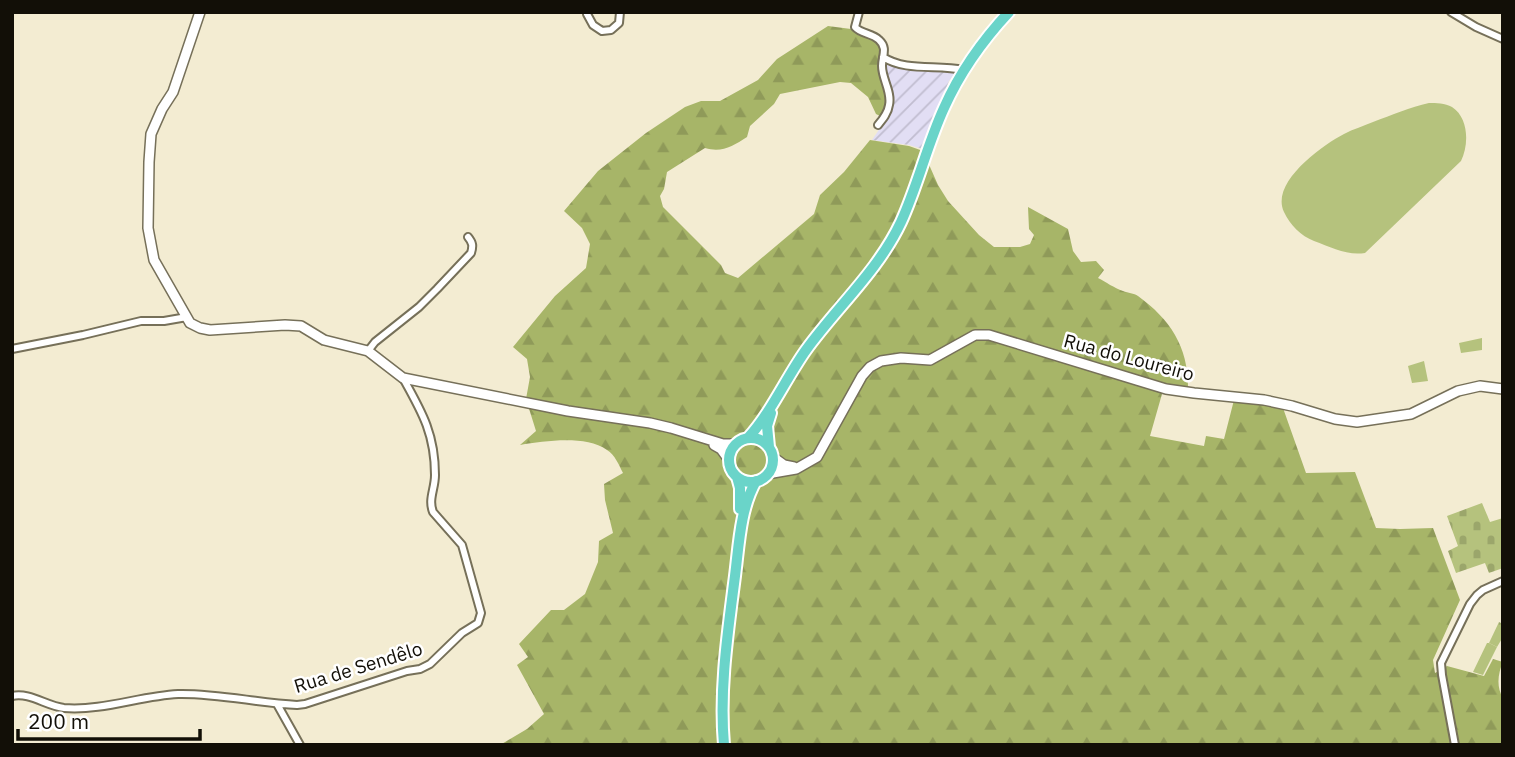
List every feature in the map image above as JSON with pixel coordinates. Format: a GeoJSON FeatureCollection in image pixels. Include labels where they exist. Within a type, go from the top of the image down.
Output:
{"type":"FeatureCollection","features":[{"type":"Feature","properties":{"kind":"main road"},"geometry":{"type":"LineString","coordinates":[[739,544],[740,501],[737,477],[729,460],[732,449],[748,438],[759,425],[808,348],[865,280],[893,240],[911,201],[943,109],[963,70],[1009,12]]}},
{"type":"Feature","properties":{"kind":"main road"},"geometry":{"type":"LineString","coordinates":[[737,477],[756,481],[768,474],[773,463],[767,426],[776,397]]}},
{"type":"Feature","properties":{"kind":"main road"},"geometry":{"type":"LineString","coordinates":[[748,438],[760,440],[771,452]]}},
{"type":"Feature","properties":{"kind":"main road"},"geometry":{"type":"LineString","coordinates":[[724,745],[724,687],[739,544],[747,501],[756,481]]}},
{"type":"Feature","properties":{"kind":"street"},"geometry":{"type":"LineString","coordinates":[[200,12],[173,92],[155,122],[149,162],[148,228],[154,260],[190,323],[210,330],[300,326],[324,340],[368,351],[403,378],[568,411],[650,423],[706,440],[736,444]]}},
{"type":"Feature","properties":{"kind":"street"},"geometry":{"type":"LineString","coordinates":[[587,14],[593,25],[603,31],[611,30],[619,23],[620,12]]}},
{"type":"Feature","properties":{"kind":"street"},"geometry":{"type":"LineString","coordinates":[[859,12],[855,27],[858,31],[871,34],[880,40],[884,48],[882,66],[890,103],[878,125]]}},
{"type":"Feature","properties":{"kind":"street"},"geometry":{"type":"LineString","coordinates":[[1451,12],[1503,39]]}},
{"type":"Feature","properties":{"kind":"street"},"geometry":{"type":"LineString","coordinates":[[883,58],[891,63],[963,70]]}},
{"type":"Feature","properties":{"kind":"street"},"geometry":{"type":"LineString","coordinates":[[368,351],[375,342],[419,307],[471,253],[473,247],[468,237]]}},
{"type":"Feature","properties":{"kind":"street"},"geometry":{"type":"LineString","coordinates":[[12,349],[141,321],[187,317]]}},
{"type":"Feature","properties":{"kind":"street","name":"Rua do Loureiro"},"geometry":{"type":"LineString","coordinates":[[802,467],[817,457],[824,447],[862,376],[870,367],[881,361],[901,358],[930,360],[975,335],[989,335],[1166,389],[1264,400],[1335,419],[1357,422],[1411,414],[1458,391],[1480,386],[1503,389]]}},
{"type":"Feature","properties":{"kind":"street","name":"Rua de Sendêlo"},"geometry":{"type":"LineString","coordinates":[[12,696],[26,695],[65,708],[102,706],[177,694],[277,704],[304,704],[426,667],[478,623],[480,607],[462,545],[433,512],[431,496],[435,478],[430,433],[403,378]]}},
{"type":"Feature","properties":{"kind":"street"},"geometry":{"type":"LineString","coordinates":[[706,440],[722,449],[729,460]]}},
{"type":"Feature","properties":{"kind":"street"},"geometry":{"type":"LineString","coordinates":[[771,452],[784,465],[802,467]]}},
{"type":"Feature","properties":{"kind":"street"},"geometry":{"type":"LineString","coordinates":[[768,474],[802,467]]}},
{"type":"Feature","properties":{"kind":"street"},"geometry":{"type":"LineString","coordinates":[[1454,745],[1441,663],[1476,595],[1503,581]]}},
{"type":"Feature","properties":{"kind":"street"},"geometry":{"type":"LineString","coordinates":[[277,704],[300,745]]}},
{"type":"Feature","properties":{"kind":"shaded area"},"geometry":{"type":"Polygon","coordinates":[[[884,59],[891,63],[960,69],[949,81],[923,149],[872,140],[894,103],[883,66],[884,59]]]}},
{"type":"Feature","properties":{"kind":"green space"},"geometry":{"type":"Polygon","coordinates":[[[828,26],[851,29],[881,46],[888,103],[884,114],[876,114],[868,97],[851,83],[840,82],[780,94],[774,104],[750,126],[747,137],[722,149],[705,148],[667,172],[660,196],[663,207],[721,265],[725,273],[738,278],[814,214],[820,195],[844,172],[870,140],[923,151],[948,201],[979,235],[994,247],[1020,247],[1030,244],[1034,235],[1029,229],[1028,207],[1068,229],[1073,251],[1081,262],[1096,261],[1104,270],[1098,278],[1136,295],[1150,305],[1169,325],[1181,348],[1188,390],[1162,394],[1150,436],[1204,446],[1206,436],[1224,439],[1234,400],[1283,408],[1306,473],[1355,472],[1376,528],[1433,528],[1460,600],[1433,660],[1435,673],[1447,666],[1484,676],[1493,659],[1503,662],[1498,680],[1503,698],[1503,745],[500,745],[527,729],[544,714],[517,665],[528,657],[519,644],[551,610],[564,610],[585,594],[598,562],[599,541],[613,533],[604,484],[623,473],[610,452],[588,442],[565,440],[520,445],[536,431],[526,399],[530,377],[527,359],[513,347],[555,296],[586,268],[590,244],[582,228],[564,211],[598,171],[646,133],[685,107],[701,101],[720,101],[758,80],[777,59],[828,26]]]}},
{"type":"Feature","properties":{"kind":"green space"},"geometry":{"type":"Polygon","coordinates":[[[1429,103],[1452,107],[1462,118],[1466,140],[1461,161],[1365,253],[1345,252],[1309,239],[1293,226],[1284,212],[1284,189],[1311,156],[1351,131],[1429,103]]]}},
{"type":"Feature","properties":{"kind":"green space"},"geometry":{"type":"Polygon","coordinates":[[[1482,338],[1482,350],[1461,353],[1459,343],[1482,338]]]}},
{"type":"Feature","properties":{"kind":"green space"},"geometry":{"type":"Polygon","coordinates":[[[1424,361],[1428,381],[1412,383],[1408,366],[1424,361]]]}},
{"type":"Feature","properties":{"kind":"green space"},"geometry":{"type":"Polygon","coordinates":[[[1482,503],[1490,522],[1503,518],[1503,568],[1489,573],[1485,563],[1456,573],[1448,551],[1458,546],[1447,516],[1482,503]]]}},
{"type":"Feature","properties":{"kind":"green space"},"geometry":{"type":"Polygon","coordinates":[[[1499,622],[1503,624],[1503,637],[1497,647],[1489,643],[1499,622]]]}},
{"type":"Feature","properties":{"kind":"green space"},"geometry":{"type":"Polygon","coordinates":[[[1487,643],[1497,647],[1483,675],[1473,672],[1487,643]]]}}]}
